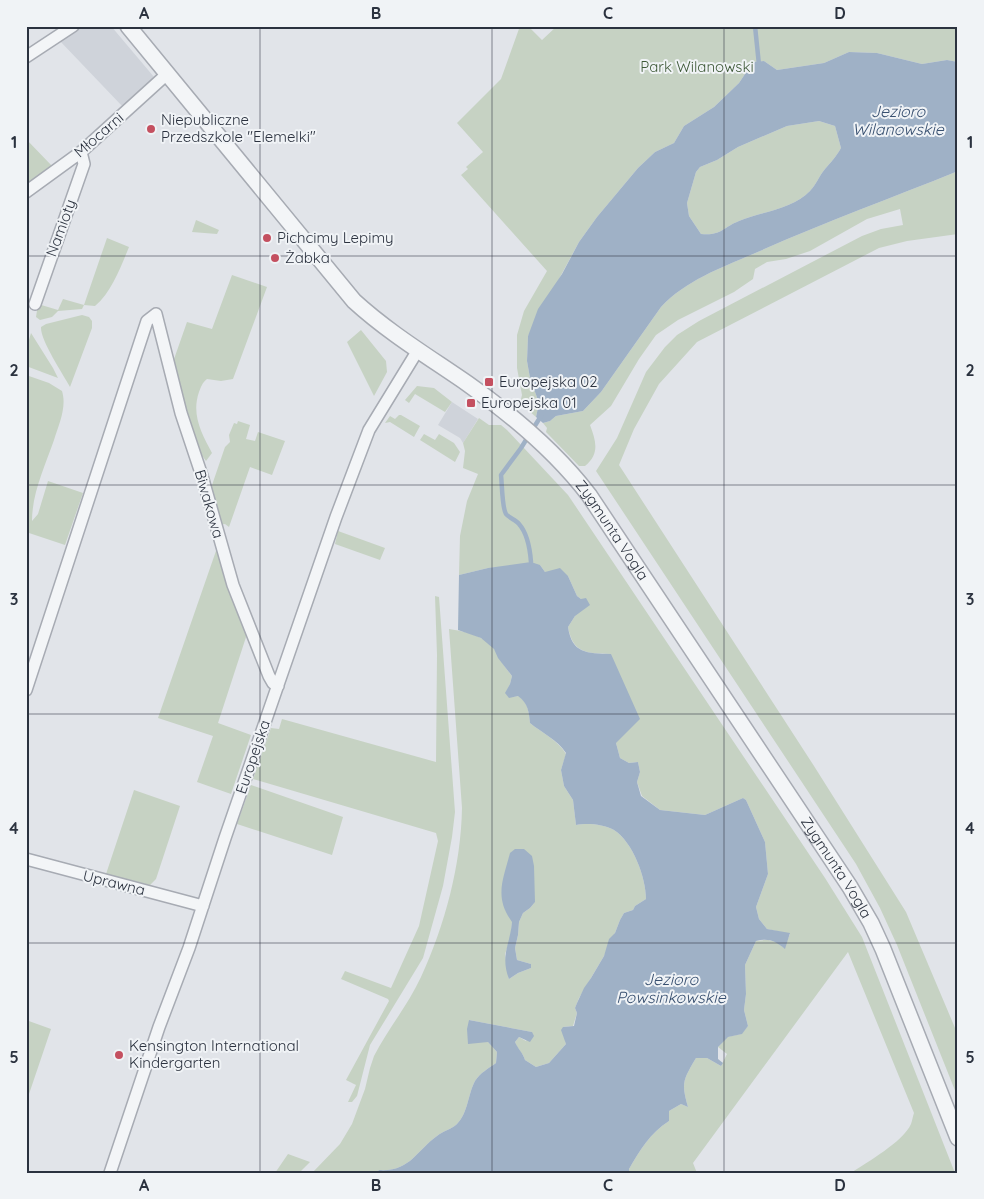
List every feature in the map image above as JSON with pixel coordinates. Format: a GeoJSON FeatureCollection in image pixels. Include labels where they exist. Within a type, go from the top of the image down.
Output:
{"type":"FeatureCollection","features":[{"type":"Feature","properties":{"kind":"street"},"geometry":{"type":"LineString","coordinates":[[26,57],[73,26]]}},
{"type":"Feature","properties":{"kind":"street","name":"Zygmunta Vogla"},"geometry":{"type":"LineString","coordinates":[[128,26],[354,301],[387,329],[508,414],[541,443],[580,484],[598,508],[850,886],[883,949],[958,1138]]}},
{"type":"Feature","properties":{"kind":"street","name":"Młocarni"},"geometry":{"type":"LineString","coordinates":[[26,192],[81,152],[167,74]]}},
{"type":"Feature","properties":{"kind":"street","name":"Namioty"},"geometry":{"type":"LineString","coordinates":[[35,304],[84,164],[81,152]]}},
{"type":"Feature","properties":{"kind":"street","name":"Biwakowa"},"geometry":{"type":"LineString","coordinates":[[26,690],[148,321],[156,314],[181,413],[202,476],[233,585],[268,676],[278,686]]}},
{"type":"Feature","properties":{"kind":"street","name":"Europejska"},"geometry":{"type":"LineString","coordinates":[[110,1173],[336,517],[369,430],[418,350]]}},
{"type":"Feature","properties":{"kind":"street","name":"Uprawna"},"geometry":{"type":"LineString","coordinates":[[26,859],[202,906]]}},
{"type":"Feature","properties":{"kind":"shaded area"},"geometry":{"type":"Polygon","coordinates":[[[79,26],[111,26],[154,77],[123,107],[59,40],[79,26]]]}},
{"type":"Feature","properties":{"kind":"shaded area"},"geometry":{"type":"Polygon","coordinates":[[[452,402],[478,419],[463,443],[460,438],[438,425],[452,402]]]}},
{"type":"Feature","properties":{"kind":"green space","name":"Park Wilanowski"},"geometry":{"type":"Polygon","coordinates":[[[520,26],[528,26],[542,40],[557,26],[958,26],[958,62],[947,60],[922,64],[877,53],[849,52],[824,63],[777,70],[764,61],[753,62],[739,83],[714,107],[684,126],[674,143],[655,152],[638,168],[597,217],[579,242],[528,336],[527,361],[530,378],[539,403],[536,417],[520,403],[522,395],[517,368],[517,335],[524,311],[547,271],[461,175],[468,169],[466,167],[483,152],[457,123],[501,79],[520,26]]]}},
{"type":"Feature","properties":{"kind":"green space"},"geometry":{"type":"Polygon","coordinates":[[[819,121],[835,126],[841,148],[810,191],[786,206],[739,221],[717,233],[701,234],[689,216],[687,203],[696,172],[700,167],[717,160],[738,147],[787,126],[819,121]]]}},
{"type":"Feature","properties":{"kind":"green space"},"geometry":{"type":"Polygon","coordinates":[[[26,139],[53,167],[26,186],[26,139]]]}},
{"type":"Feature","properties":{"kind":"green space"},"geometry":{"type":"Polygon","coordinates":[[[958,171],[958,234],[907,241],[879,248],[697,342],[659,384],[634,429],[619,465],[906,912],[958,1035],[958,1098],[897,945],[880,908],[856,864],[596,471],[617,438],[646,372],[677,335],[699,321],[862,236],[881,229],[903,225],[900,209],[867,219],[810,251],[786,259],[767,262],[755,269],[753,279],[734,292],[678,320],[656,335],[639,359],[611,406],[590,425],[594,436],[595,452],[585,466],[579,466],[546,432],[547,428],[543,423],[550,421],[556,416],[583,411],[601,392],[661,307],[671,297],[695,281],[809,230],[958,171]]]}},
{"type":"Feature","properties":{"kind":"green space"},"geometry":{"type":"Polygon","coordinates":[[[196,220],[219,230],[217,234],[192,232],[196,220]]]}},
{"type":"Feature","properties":{"kind":"green space"},"geometry":{"type":"Polygon","coordinates":[[[107,238],[129,247],[106,294],[95,306],[84,305],[107,238]]]}},
{"type":"Feature","properties":{"kind":"green space"},"geometry":{"type":"Polygon","coordinates":[[[232,275],[267,287],[233,379],[221,381],[207,379],[199,392],[196,409],[197,416],[201,431],[212,453],[206,461],[198,450],[186,408],[182,402],[173,362],[187,322],[212,329],[232,275]]]}},
{"type":"Feature","properties":{"kind":"green space"},"geometry":{"type":"Polygon","coordinates":[[[63,299],[84,305],[82,309],[58,311],[52,317],[40,320],[36,317],[38,304],[58,310],[63,299]]]}},
{"type":"Feature","properties":{"kind":"green space"},"geometry":{"type":"Polygon","coordinates":[[[82,315],[89,317],[92,321],[92,328],[70,387],[44,340],[41,327],[82,315]]]}},
{"type":"Feature","properties":{"kind":"green space"},"geometry":{"type":"Polygon","coordinates":[[[361,330],[386,361],[387,372],[374,396],[347,342],[361,330]]]}},
{"type":"Feature","properties":{"kind":"green space"},"geometry":{"type":"Polygon","coordinates":[[[31,333],[58,378],[26,366],[26,350],[31,333]]]}},
{"type":"Feature","properties":{"kind":"green space"},"geometry":{"type":"Polygon","coordinates":[[[26,375],[49,383],[62,391],[64,403],[62,416],[34,500],[32,521],[38,514],[48,481],[83,493],[65,545],[26,532],[26,375]]]}},
{"type":"Feature","properties":{"kind":"green space"},"geometry":{"type":"Polygon","coordinates":[[[417,386],[434,388],[452,402],[445,412],[415,394],[409,403],[405,400],[417,386]]]}},
{"type":"Feature","properties":{"kind":"green space"},"geometry":{"type":"Polygon","coordinates":[[[399,415],[420,426],[414,437],[390,422],[385,423],[390,416],[395,419],[399,415]]]}},
{"type":"Feature","properties":{"kind":"green space"},"geometry":{"type":"Polygon","coordinates":[[[479,418],[489,425],[501,425],[507,430],[568,495],[825,878],[862,937],[955,1173],[851,1173],[900,1138],[911,1124],[914,1113],[848,952],[693,1163],[697,1173],[629,1173],[629,1169],[646,1142],[669,1121],[669,1111],[681,1104],[688,1107],[684,1092],[684,1082],[696,1058],[707,1058],[721,1066],[727,1054],[718,1047],[727,1037],[741,1034],[748,1026],[744,1010],[746,994],[745,965],[756,941],[771,941],[778,943],[784,948],[790,934],[767,929],[759,919],[756,907],[768,874],[765,842],[746,800],[743,798],[705,815],[660,810],[642,796],[637,782],[640,772],[638,762],[629,763],[620,758],[616,743],[611,654],[582,650],[577,647],[570,636],[568,627],[575,616],[581,599],[577,596],[568,576],[545,572],[540,565],[488,568],[459,575],[460,536],[467,501],[478,474],[463,468],[465,451],[463,443],[479,418]]]}},
{"type":"Feature","properties":{"kind":"green space"},"geometry":{"type":"Polygon","coordinates":[[[238,421],[250,425],[246,439],[255,441],[258,432],[285,441],[272,475],[250,467],[229,527],[225,524],[219,525],[210,491],[225,447],[230,442],[229,435],[234,423],[237,424],[238,421]]]}},
{"type":"Feature","properties":{"kind":"green space"},"geometry":{"type":"Polygon","coordinates":[[[424,434],[435,440],[439,434],[454,443],[460,452],[455,462],[420,440],[424,434]]]}},
{"type":"Feature","properties":{"kind":"green space"},"geometry":{"type":"Polygon","coordinates":[[[338,531],[385,548],[380,560],[335,544],[338,531]]]}},
{"type":"Feature","properties":{"kind":"green space"},"geometry":{"type":"Polygon","coordinates":[[[217,548],[231,592],[248,631],[218,723],[251,735],[231,794],[197,782],[213,736],[158,718],[217,548]]]}},
{"type":"Feature","properties":{"kind":"green space"},"geometry":{"type":"Polygon","coordinates":[[[435,596],[439,597],[455,812],[452,837],[443,886],[423,958],[370,1045],[357,1096],[352,1102],[348,1102],[356,1085],[346,1080],[389,1001],[341,979],[345,971],[391,988],[419,926],[438,841],[436,833],[253,779],[271,728],[279,729],[282,719],[436,762],[437,655],[435,596]]]}},
{"type":"Feature","properties":{"kind":"green space"},"geometry":{"type":"Polygon","coordinates":[[[449,629],[480,638],[495,650],[512,676],[506,693],[509,697],[519,696],[522,699],[528,708],[530,723],[554,741],[566,754],[561,770],[564,786],[573,800],[576,825],[605,826],[621,836],[627,843],[641,871],[646,899],[635,906],[633,910],[624,913],[604,956],[579,998],[575,1008],[577,1013],[573,1026],[563,1027],[566,1044],[549,1063],[536,1067],[525,1060],[516,1045],[515,1042],[519,1037],[526,1041],[532,1032],[469,1020],[497,1052],[496,1063],[482,1073],[475,1081],[466,1109],[457,1124],[437,1136],[412,1159],[398,1168],[379,1170],[376,1173],[312,1173],[340,1144],[352,1124],[365,1089],[374,1056],[416,987],[430,957],[444,916],[455,873],[459,851],[462,808],[449,629]],[[535,902],[512,922],[511,937],[505,954],[509,979],[531,968],[531,964],[517,960],[515,948],[519,922],[523,913],[535,902]]]}},
{"type":"Feature","properties":{"kind":"green space"},"geometry":{"type":"Polygon","coordinates":[[[251,785],[343,817],[332,855],[237,824],[251,785]]]}},
{"type":"Feature","properties":{"kind":"green space"},"geometry":{"type":"Polygon","coordinates":[[[134,790],[180,806],[156,879],[150,885],[106,874],[134,790]]]}},
{"type":"Feature","properties":{"kind":"green space"},"geometry":{"type":"Polygon","coordinates":[[[26,1020],[51,1029],[28,1097],[26,1097],[26,1020]]]}},
{"type":"Feature","properties":{"kind":"green space"},"geometry":{"type":"Polygon","coordinates":[[[288,1154],[310,1162],[299,1173],[275,1173],[288,1154]]]}},
{"type":"Feature","properties":{"kind":"water","name":"Jezioro Wilanowskie"},"geometry":{"type":"Polygon","coordinates":[[[849,52],[877,53],[922,64],[947,60],[958,62],[958,171],[809,230],[695,281],[671,297],[661,307],[601,392],[583,411],[556,416],[550,421],[543,423],[536,417],[539,403],[530,378],[527,361],[528,336],[538,309],[562,274],[579,242],[597,217],[638,168],[655,152],[674,143],[684,126],[714,107],[739,83],[753,62],[764,61],[777,70],[824,63],[849,52]],[[819,121],[787,126],[738,147],[717,160],[700,167],[696,172],[687,203],[689,216],[701,234],[717,233],[739,221],[786,206],[803,197],[812,189],[841,148],[835,126],[819,121]]]}},
{"type":"Feature","properties":{"kind":"water","name":"Jezioro Powsinkowskie"},"geometry":{"type":"Polygon","coordinates":[[[531,562],[540,565],[545,572],[560,568],[568,576],[577,596],[581,599],[586,598],[590,605],[575,616],[568,627],[570,636],[577,647],[582,650],[611,654],[640,719],[616,743],[620,758],[629,763],[638,762],[640,772],[637,782],[641,796],[660,810],[705,815],[743,798],[746,800],[765,842],[768,874],[756,907],[759,919],[767,929],[790,933],[785,949],[772,941],[756,941],[745,965],[746,994],[744,1010],[748,1026],[742,1034],[728,1037],[718,1047],[718,1059],[723,1063],[721,1066],[707,1058],[696,1058],[684,1082],[684,1092],[688,1107],[681,1104],[669,1111],[669,1121],[646,1142],[629,1169],[629,1173],[376,1173],[379,1170],[390,1170],[405,1164],[437,1136],[457,1124],[466,1109],[475,1081],[482,1073],[496,1063],[497,1052],[488,1042],[468,1044],[467,1029],[469,1020],[532,1032],[534,1036],[530,1042],[519,1037],[515,1042],[516,1044],[525,1060],[536,1067],[549,1063],[566,1044],[561,1030],[563,1027],[574,1026],[577,1003],[604,956],[609,939],[615,933],[624,913],[633,910],[635,906],[646,899],[641,871],[627,843],[621,836],[605,826],[576,825],[573,800],[564,786],[561,770],[566,753],[554,740],[530,723],[527,708],[518,696],[509,698],[505,693],[512,676],[498,658],[494,649],[481,638],[458,630],[459,575],[488,568],[531,562]]]}},
{"type":"Feature","properties":{"kind":"water"},"geometry":{"type":"Polygon","coordinates":[[[515,849],[524,849],[532,856],[535,902],[523,913],[519,922],[515,948],[517,960],[531,964],[531,968],[509,979],[506,971],[505,956],[512,922],[503,904],[502,888],[510,853],[515,849]]]}},
{"type":"Feature","properties":{"kind":"waterway"},"geometry":{"type":"LineString","coordinates":[[755,26],[759,65]]}},
{"type":"Feature","properties":{"kind":"waterway"},"geometry":{"type":"LineString","coordinates":[[531,562],[525,532],[518,523],[506,514],[501,475],[541,416]]}},
{"type":"Feature","properties":{"kind":"place","name":"Niepubliczne Przedszkole \"Elemelki\""},"geometry":{"type":"Point","coordinates":[151,129]}},
{"type":"Feature","properties":{"kind":"place","name":"Pichcimy Lepimy"},"geometry":{"type":"Point","coordinates":[267,238]}},
{"type":"Feature","properties":{"kind":"place","name":"Żabka"},"geometry":{"type":"Point","coordinates":[275,258]}},
{"type":"Feature","properties":{"kind":"place","name":"Europejska 02"},"geometry":{"type":"Point","coordinates":[489,382]}},
{"type":"Feature","properties":{"kind":"place","name":"Europejska 01"},"geometry":{"type":"Point","coordinates":[471,403]}},
{"type":"Feature","properties":{"kind":"place","name":"Kensington International Kindergarten"},"geometry":{"type":"Point","coordinates":[119,1055]}}]}
